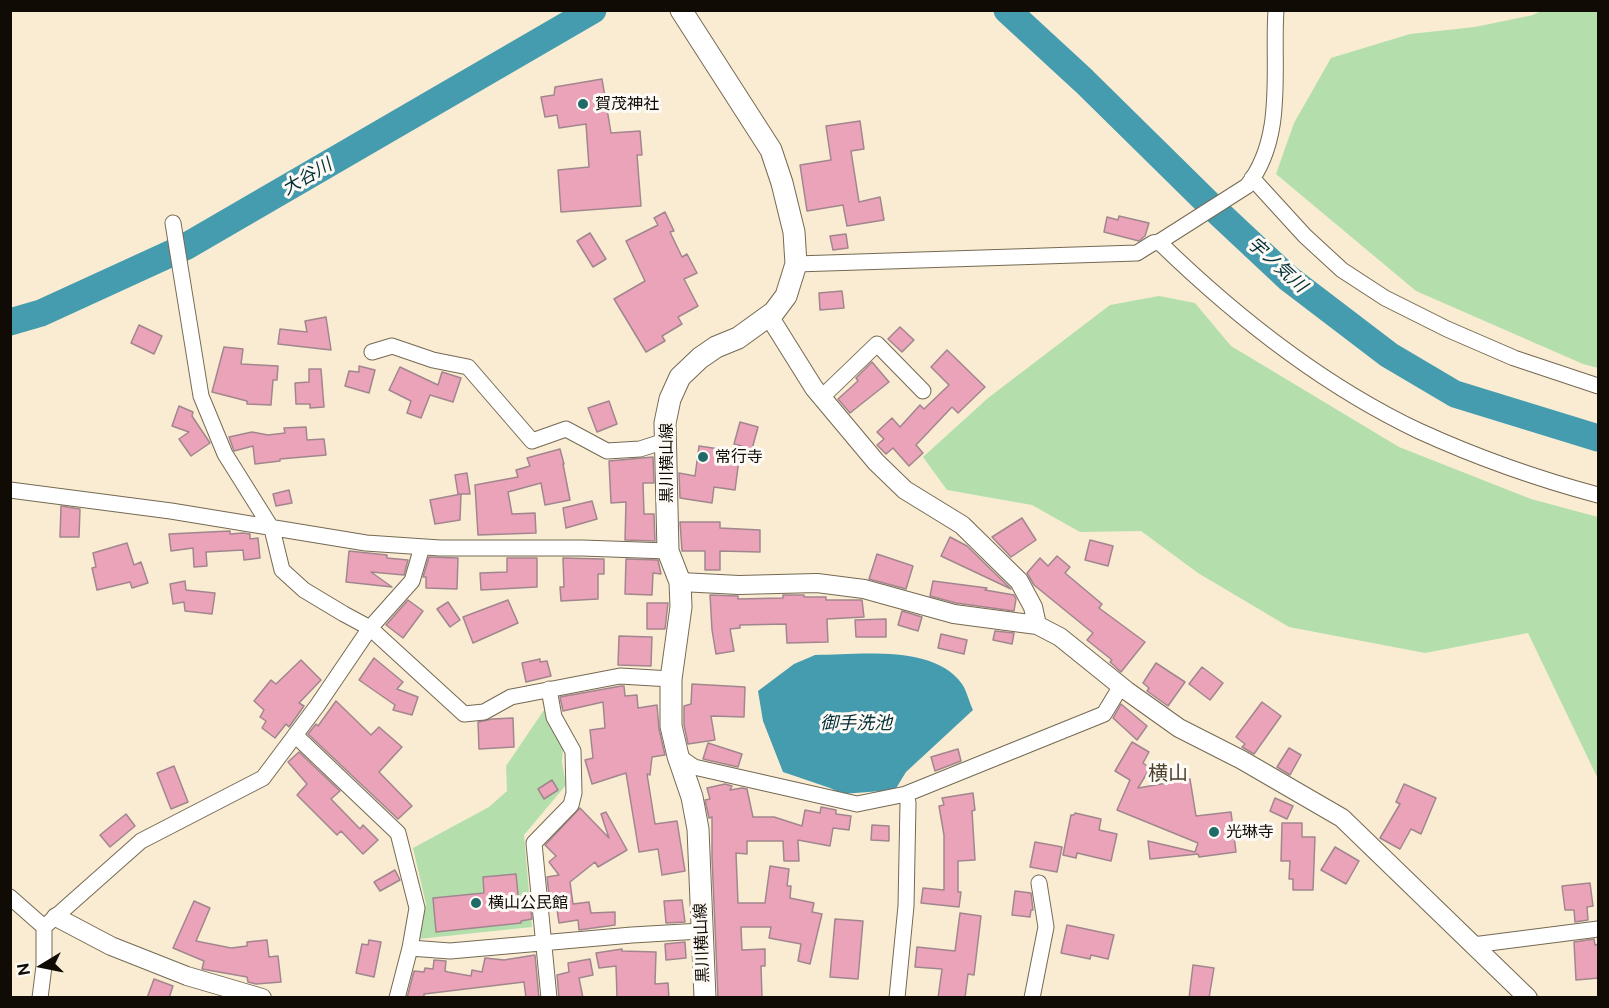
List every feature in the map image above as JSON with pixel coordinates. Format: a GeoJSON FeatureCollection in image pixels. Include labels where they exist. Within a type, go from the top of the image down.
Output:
{"type":"FeatureCollection","features":[{"type":"Feature","properties":{"kind":"main road","name":"黒川横山線"},"geometry":{"type":"LineString","coordinates":[[683,14],[771,150],[783,183],[794,232],[796,264],[786,296],[769,316],[738,338],[716,347],[680,377],[670,399],[665,423],[668,551],[680,582],[681,607],[671,679],[671,726],[692,797],[698,829],[705,998]]}},
{"type":"Feature","properties":{"kind":"street"},"geometry":{"type":"LineString","coordinates":[[796,264],[1137,253],[1165,238],[1250,182],[1270,138],[1275,96],[1276,10]]}},
{"type":"Feature","properties":{"kind":"street"},"geometry":{"type":"LineString","coordinates":[[1250,182],[1342,270],[1385,298],[1447,329],[1514,358],[1599,386]]}},
{"type":"Feature","properties":{"kind":"street"},"geometry":{"type":"LineString","coordinates":[[174,227],[201,396],[225,454],[272,529],[282,570],[304,590],[370,628],[464,714],[484,712],[511,697],[549,688],[620,676],[671,679]]}},
{"type":"Feature","properties":{"kind":"street"},"geometry":{"type":"LineString","coordinates":[[1165,238],[1200,282],[1233,310],[1302,361],[1361,400],[1418,430],[1479,456],[1599,495]]}},
{"type":"Feature","properties":{"kind":"street"},"geometry":{"type":"LineString","coordinates":[[769,316],[797,364],[876,462],[905,490],[962,525],[1019,581],[1033,607],[1037,625]]}},
{"type":"Feature","properties":{"kind":"street"},"geometry":{"type":"LineString","coordinates":[[822,397],[877,344],[923,392]]}},
{"type":"Feature","properties":{"kind":"street"},"geometry":{"type":"LineString","coordinates":[[372,351],[392,346],[433,360],[468,367],[532,441],[566,429],[607,451],[640,450],[665,441]]}},
{"type":"Feature","properties":{"kind":"street"},"geometry":{"type":"LineString","coordinates":[[10,490],[171,511],[366,543],[422,547],[668,551]]}},
{"type":"Feature","properties":{"kind":"street"},"geometry":{"type":"LineString","coordinates":[[40,998],[50,922],[141,841],[263,778],[370,628],[412,581],[422,547]]}},
{"type":"Feature","properties":{"kind":"street"},"geometry":{"type":"LineString","coordinates":[[680,582],[739,585],[817,583],[864,589],[954,614],[1037,625],[1060,637],[1121,686],[1179,728],[1242,760],[1342,818],[1528,998]]}},
{"type":"Feature","properties":{"kind":"street"},"geometry":{"type":"LineString","coordinates":[[678,756],[694,767],[771,783],[835,801],[857,804],[906,794],[1104,714],[1121,686]]}},
{"type":"Feature","properties":{"kind":"street"},"geometry":{"type":"LineString","coordinates":[[549,688],[554,717],[573,751],[574,793],[571,806],[534,843],[549,998]]}},
{"type":"Feature","properties":{"kind":"street"},"geometry":{"type":"LineString","coordinates":[[295,735],[398,833],[417,908],[410,948],[397,998]]}},
{"type":"Feature","properties":{"kind":"street"},"geometry":{"type":"LineString","coordinates":[[897,998],[906,906],[908,803],[906,794]]}},
{"type":"Feature","properties":{"kind":"street"},"geometry":{"type":"LineString","coordinates":[[1032,998],[1046,927],[1039,883]]}},
{"type":"Feature","properties":{"kind":"street"},"geometry":{"type":"LineString","coordinates":[[10,897],[50,922],[187,976],[262,998]]}},
{"type":"Feature","properties":{"kind":"street"},"geometry":{"type":"LineString","coordinates":[[1473,945],[1599,929]]}},
{"type":"Feature","properties":{"kind":"street"},"geometry":{"type":"LineString","coordinates":[[410,948],[450,951],[701,931]]}},
{"type":"Feature","properties":{"kind":"green space"},"geometry":{"type":"Polygon","coordinates":[[[1541,11],[1598,11],[1598,368],[1583,364],[1416,291],[1276,174],[1294,123],[1331,58],[1410,34],[1475,27],[1533,15],[1541,11]]]}},
{"type":"Feature","properties":{"kind":"green space"},"geometry":{"type":"Polygon","coordinates":[[[1159,296],[1195,303],[1231,346],[1399,447],[1531,499],[1598,517],[1598,779],[1528,633],[1425,653],[1289,627],[1198,573],[1141,531],[1080,532],[1032,505],[947,490],[923,457],[988,398],[1110,305],[1159,296]]]}},
{"type":"Feature","properties":{"kind":"green space"},"geometry":{"type":"Polygon","coordinates":[[[544,710],[559,734],[563,746],[562,762],[566,785],[524,835],[532,927],[418,939],[426,904],[413,848],[489,807],[507,791],[506,766],[544,710]]]}},
{"type":"Feature","properties":{"kind":"water","name":"御手洗池"},"geometry":{"type":"Polygon","coordinates":[[[894,654],[933,663],[949,671],[962,684],[973,710],[906,772],[895,790],[842,794],[783,772],[763,721],[758,691],[794,664],[815,655],[894,654]]]}},
{"type":"Feature","properties":{"kind":"building"},"geometry":{"type":"Polygon","coordinates":[[[602,79],[611,133],[640,131],[642,155],[637,155],[641,206],[561,212],[558,170],[589,167],[586,124],[559,128],[557,115],[545,117],[541,97],[554,95],[555,87],[602,79]]]}},
{"type":"Feature","properties":{"kind":"building"},"geometry":{"type":"Polygon","coordinates":[[[860,121],[864,149],[851,151],[859,202],[880,197],[884,220],[847,226],[843,205],[807,211],[800,165],[831,160],[826,126],[860,121]]]}},
{"type":"Feature","properties":{"kind":"building"},"geometry":{"type":"Polygon","coordinates":[[[665,212],[674,231],[670,232],[682,257],[687,254],[697,273],[684,279],[698,306],[678,317],[682,324],[662,336],[665,341],[646,352],[614,299],[645,281],[626,241],[658,225],[654,218],[665,212]]]}},
{"type":"Feature","properties":{"kind":"building"},"geometry":{"type":"Polygon","coordinates":[[[1119,216],[1149,223],[1145,236],[1139,241],[1104,232],[1107,217],[1118,220],[1119,216]]]}},
{"type":"Feature","properties":{"kind":"building"},"geometry":{"type":"Polygon","coordinates":[[[590,233],[606,259],[593,267],[577,241],[590,233]]]}},
{"type":"Feature","properties":{"kind":"building"},"geometry":{"type":"Polygon","coordinates":[[[846,234],[848,248],[833,250],[830,236],[846,234]]]}},
{"type":"Feature","properties":{"kind":"building"},"geometry":{"type":"Polygon","coordinates":[[[842,291],[844,308],[820,310],[819,293],[842,291]]]}},
{"type":"Feature","properties":{"kind":"building"},"geometry":{"type":"Polygon","coordinates":[[[326,317],[331,350],[278,344],[280,329],[307,332],[305,321],[326,317]]]}},
{"type":"Feature","properties":{"kind":"building"},"geometry":{"type":"Polygon","coordinates":[[[139,325],[162,336],[154,354],[131,343],[139,325]]]}},
{"type":"Feature","properties":{"kind":"building"},"geometry":{"type":"Polygon","coordinates":[[[900,327],[914,340],[902,352],[888,339],[900,327]]]}},
{"type":"Feature","properties":{"kind":"building"},"geometry":{"type":"Polygon","coordinates":[[[224,347],[243,349],[241,364],[278,366],[277,380],[273,380],[271,405],[247,404],[247,401],[212,392],[224,347]]]}},
{"type":"Feature","properties":{"kind":"building"},"geometry":{"type":"Polygon","coordinates":[[[947,350],[985,387],[958,413],[952,407],[916,445],[923,453],[909,466],[893,448],[886,454],[877,445],[884,439],[877,432],[892,418],[900,427],[920,405],[924,409],[949,385],[931,367],[947,350]]]}},
{"type":"Feature","properties":{"kind":"building"},"geometry":{"type":"Polygon","coordinates":[[[872,362],[889,382],[850,413],[838,399],[858,381],[856,378],[872,362]]]}},
{"type":"Feature","properties":{"kind":"building"},"geometry":{"type":"Polygon","coordinates":[[[359,366],[375,370],[369,393],[345,386],[349,371],[359,372],[359,366]]]}},
{"type":"Feature","properties":{"kind":"building"},"geometry":{"type":"Polygon","coordinates":[[[400,367],[438,385],[442,372],[461,378],[453,402],[430,395],[421,418],[407,413],[411,401],[389,390],[400,367]]]}},
{"type":"Feature","properties":{"kind":"building"},"geometry":{"type":"Polygon","coordinates":[[[309,369],[321,369],[324,407],[310,408],[310,404],[296,404],[295,383],[309,382],[309,369]]]}},
{"type":"Feature","properties":{"kind":"building"},"geometry":{"type":"Polygon","coordinates":[[[609,401],[617,424],[597,432],[588,408],[609,401]]]}},
{"type":"Feature","properties":{"kind":"building"},"geometry":{"type":"Polygon","coordinates":[[[179,406],[193,412],[192,416],[210,443],[191,456],[179,439],[189,432],[172,426],[179,406]]]}},
{"type":"Feature","properties":{"kind":"building"},"geometry":{"type":"Polygon","coordinates":[[[740,422],[758,427],[752,449],[734,444],[740,422]]]}},
{"type":"Feature","properties":{"kind":"building"},"geometry":{"type":"Polygon","coordinates":[[[306,427],[307,440],[324,439],[326,455],[280,459],[280,461],[255,464],[253,446],[234,451],[229,437],[252,432],[268,435],[285,433],[284,428],[306,427]]]}},
{"type":"Feature","properties":{"kind":"building"},"geometry":{"type":"Polygon","coordinates":[[[699,446],[740,452],[735,490],[714,487],[712,503],[680,498],[679,473],[695,476],[699,446]]]}},
{"type":"Feature","properties":{"kind":"building"},"geometry":{"type":"Polygon","coordinates":[[[560,449],[570,500],[545,505],[541,483],[508,492],[512,514],[535,513],[536,533],[478,535],[475,485],[518,477],[516,470],[530,466],[527,458],[560,449]]]}},
{"type":"Feature","properties":{"kind":"building"},"geometry":{"type":"Polygon","coordinates":[[[653,457],[654,483],[643,483],[644,514],[654,514],[655,541],[625,540],[626,502],[611,503],[609,461],[653,457]]]}},
{"type":"Feature","properties":{"kind":"building"},"geometry":{"type":"Polygon","coordinates":[[[467,473],[470,494],[458,494],[455,475],[467,473]]]}},
{"type":"Feature","properties":{"kind":"building"},"geometry":{"type":"Polygon","coordinates":[[[289,490],[292,503],[276,506],[273,494],[289,490]]]}},
{"type":"Feature","properties":{"kind":"building"},"geometry":{"type":"Polygon","coordinates":[[[461,494],[460,520],[435,524],[430,500],[461,494]]]}},
{"type":"Feature","properties":{"kind":"building"},"geometry":{"type":"Polygon","coordinates":[[[592,501],[597,519],[566,528],[563,508],[592,501]]]}},
{"type":"Feature","properties":{"kind":"building"},"geometry":{"type":"Polygon","coordinates":[[[61,506],[80,509],[79,537],[60,537],[61,506]]]}},
{"type":"Feature","properties":{"kind":"building"},"geometry":{"type":"Polygon","coordinates":[[[1022,518],[1036,540],[1011,557],[992,537],[1022,518]]]}},
{"type":"Feature","properties":{"kind":"building"},"geometry":{"type":"Polygon","coordinates":[[[680,522],[720,522],[720,528],[760,530],[760,552],[720,551],[720,570],[705,570],[705,551],[682,551],[680,522]]]}},
{"type":"Feature","properties":{"kind":"building"},"geometry":{"type":"Polygon","coordinates":[[[230,531],[230,534],[250,534],[250,539],[258,538],[260,558],[244,560],[243,550],[206,552],[207,566],[194,567],[193,548],[171,551],[169,534],[230,531]]]}},
{"type":"Feature","properties":{"kind":"building"},"geometry":{"type":"Polygon","coordinates":[[[950,537],[967,546],[1011,589],[941,556],[950,537]]]}},
{"type":"Feature","properties":{"kind":"building"},"geometry":{"type":"Polygon","coordinates":[[[1090,540],[1113,546],[1108,566],[1085,560],[1090,540]]]}},
{"type":"Feature","properties":{"kind":"building"},"geometry":{"type":"Polygon","coordinates":[[[127,543],[134,565],[141,562],[148,583],[132,588],[130,582],[97,590],[92,568],[96,567],[93,553],[127,543]]]}},
{"type":"Feature","properties":{"kind":"building"},"geometry":{"type":"Polygon","coordinates":[[[349,551],[408,560],[404,575],[371,572],[392,587],[346,582],[349,551]]]}},
{"type":"Feature","properties":{"kind":"building"},"geometry":{"type":"Polygon","coordinates":[[[877,554],[913,566],[906,589],[869,579],[877,554]]]}},
{"type":"Feature","properties":{"kind":"building"},"geometry":{"type":"Polygon","coordinates":[[[1057,556],[1070,567],[1065,573],[1102,604],[1099,608],[1145,642],[1121,672],[1110,662],[1112,660],[1087,640],[1093,633],[1034,585],[1027,573],[1040,558],[1048,566],[1057,556]]]}},
{"type":"Feature","properties":{"kind":"building"},"geometry":{"type":"Polygon","coordinates":[[[429,557],[458,558],[457,589],[426,588],[426,577],[423,577],[429,557]]]}},
{"type":"Feature","properties":{"kind":"building"},"geometry":{"type":"Polygon","coordinates":[[[507,558],[537,558],[537,587],[481,590],[480,573],[507,572],[507,558]]]}},
{"type":"Feature","properties":{"kind":"building"},"geometry":{"type":"Polygon","coordinates":[[[563,558],[604,559],[604,574],[598,574],[598,599],[561,601],[560,587],[564,587],[563,558]]]}},
{"type":"Feature","properties":{"kind":"building"},"geometry":{"type":"Polygon","coordinates":[[[626,559],[658,560],[661,574],[653,573],[652,595],[625,594],[626,559]]]}},
{"type":"Feature","properties":{"kind":"building"},"geometry":{"type":"Polygon","coordinates":[[[185,581],[186,590],[215,593],[212,614],[185,611],[184,602],[173,604],[170,584],[185,581]]]}},
{"type":"Feature","properties":{"kind":"building"},"geometry":{"type":"Polygon","coordinates":[[[933,581],[987,588],[985,590],[1014,595],[1016,599],[1014,611],[956,603],[930,596],[933,581]]]}},
{"type":"Feature","properties":{"kind":"building"},"geometry":{"type":"Polygon","coordinates":[[[710,595],[738,596],[738,599],[804,595],[804,597],[826,597],[826,600],[862,600],[864,617],[827,619],[828,642],[787,643],[786,624],[740,625],[740,628],[730,629],[734,651],[716,654],[710,595]]]}},
{"type":"Feature","properties":{"kind":"building"},"geometry":{"type":"Polygon","coordinates":[[[408,600],[423,611],[403,638],[386,625],[408,600]]]}},
{"type":"Feature","properties":{"kind":"building"},"geometry":{"type":"Polygon","coordinates":[[[508,600],[518,623],[473,643],[463,617],[508,600]]]}},
{"type":"Feature","properties":{"kind":"building"},"geometry":{"type":"Polygon","coordinates":[[[448,602],[460,620],[450,627],[437,609],[448,602]]]}},
{"type":"Feature","properties":{"kind":"building"},"geometry":{"type":"Polygon","coordinates":[[[647,603],[668,603],[665,629],[647,629],[647,603]]]}},
{"type":"Feature","properties":{"kind":"building"},"geometry":{"type":"Polygon","coordinates":[[[902,611],[922,617],[918,631],[898,625],[902,611]]]}},
{"type":"Feature","properties":{"kind":"building"},"geometry":{"type":"Polygon","coordinates":[[[886,619],[886,637],[856,637],[855,620],[886,619]]]}},
{"type":"Feature","properties":{"kind":"building"},"geometry":{"type":"Polygon","coordinates":[[[995,631],[1014,633],[1012,644],[993,640],[995,631]]]}},
{"type":"Feature","properties":{"kind":"building"},"geometry":{"type":"Polygon","coordinates":[[[941,634],[967,640],[964,654],[938,648],[941,634]]]}},
{"type":"Feature","properties":{"kind":"building"},"geometry":{"type":"Polygon","coordinates":[[[619,636],[652,637],[651,666],[618,665],[619,636]]]}},
{"type":"Feature","properties":{"kind":"building"},"geometry":{"type":"Polygon","coordinates":[[[374,658],[403,682],[397,689],[418,697],[412,715],[393,710],[395,705],[359,680],[374,658]]]}},
{"type":"Feature","properties":{"kind":"building"},"geometry":{"type":"Polygon","coordinates":[[[540,659],[540,662],[547,661],[551,676],[526,682],[522,663],[540,659]]]}},
{"type":"Feature","properties":{"kind":"building"},"geometry":{"type":"Polygon","coordinates":[[[301,660],[321,680],[299,703],[304,706],[289,727],[286,724],[275,738],[262,728],[266,721],[260,717],[264,710],[254,701],[271,680],[276,684],[301,660]]]}},
{"type":"Feature","properties":{"kind":"building"},"geometry":{"type":"Polygon","coordinates":[[[1156,663],[1185,682],[1168,706],[1147,691],[1149,688],[1143,683],[1156,663]]]}},
{"type":"Feature","properties":{"kind":"building"},"geometry":{"type":"Polygon","coordinates":[[[1202,667],[1223,683],[1210,700],[1189,684],[1202,667]]]}},
{"type":"Feature","properties":{"kind":"building"},"geometry":{"type":"Polygon","coordinates":[[[692,684],[745,687],[744,717],[711,716],[715,740],[688,744],[684,725],[684,706],[691,704],[692,684]]]}},
{"type":"Feature","properties":{"kind":"building"},"geometry":{"type":"Polygon","coordinates":[[[624,686],[625,696],[637,695],[638,708],[657,705],[659,729],[665,755],[652,757],[650,775],[647,774],[655,824],[677,821],[685,871],[662,875],[658,849],[639,852],[626,773],[592,784],[585,760],[593,758],[590,730],[605,728],[603,702],[563,711],[560,697],[624,686]]]}},
{"type":"Feature","properties":{"kind":"building"},"geometry":{"type":"Polygon","coordinates":[[[336,701],[371,735],[379,727],[402,747],[379,772],[412,806],[398,819],[308,734],[316,724],[318,726],[336,701]]]}},
{"type":"Feature","properties":{"kind":"building"},"geometry":{"type":"Polygon","coordinates":[[[1262,702],[1281,716],[1254,754],[1242,747],[1245,744],[1236,737],[1262,702]]]}},
{"type":"Feature","properties":{"kind":"building"},"geometry":{"type":"Polygon","coordinates":[[[1121,704],[1147,726],[1137,740],[1113,718],[1121,704]]]}},
{"type":"Feature","properties":{"kind":"building"},"geometry":{"type":"Polygon","coordinates":[[[513,718],[514,747],[479,749],[478,722],[513,718]]]}},
{"type":"Feature","properties":{"kind":"building"},"geometry":{"type":"Polygon","coordinates":[[[1132,742],[1149,752],[1143,763],[1150,768],[1138,788],[1190,779],[1196,816],[1231,812],[1236,852],[1199,857],[1198,854],[1150,859],[1148,841],[1195,852],[1198,843],[1117,810],[1130,780],[1115,771],[1132,742]]]}},
{"type":"Feature","properties":{"kind":"building"},"geometry":{"type":"Polygon","coordinates":[[[708,743],[742,754],[738,767],[703,759],[708,743]]]}},
{"type":"Feature","properties":{"kind":"building"},"geometry":{"type":"Polygon","coordinates":[[[1289,748],[1301,755],[1290,775],[1277,767],[1289,748]]]}},
{"type":"Feature","properties":{"kind":"building"},"geometry":{"type":"Polygon","coordinates":[[[958,749],[961,761],[935,771],[931,757],[958,749]]]}},
{"type":"Feature","properties":{"kind":"building"},"geometry":{"type":"Polygon","coordinates":[[[299,752],[340,791],[331,799],[360,829],[363,825],[378,840],[363,854],[341,831],[337,835],[297,795],[307,784],[288,762],[299,752]]]}},
{"type":"Feature","properties":{"kind":"building"},"geometry":{"type":"Polygon","coordinates":[[[174,766],[188,802],[171,809],[157,773],[174,766]]]}},
{"type":"Feature","properties":{"kind":"building"},"geometry":{"type":"Polygon","coordinates":[[[552,780],[558,790],[544,799],[538,789],[552,780]]]}},
{"type":"Feature","properties":{"kind":"building"},"geometry":{"type":"Polygon","coordinates":[[[725,784],[732,786],[730,790],[747,789],[753,817],[774,817],[802,826],[805,810],[820,813],[821,807],[836,810],[836,814],[851,816],[849,830],[833,828],[830,846],[798,840],[799,861],[784,861],[783,841],[747,841],[747,854],[736,853],[738,903],[765,903],[770,866],[789,869],[787,886],[791,886],[790,898],[814,903],[812,912],[822,914],[810,964],[798,961],[801,944],[769,938],[771,927],[741,927],[742,950],[765,949],[765,966],[761,966],[762,998],[718,998],[712,817],[709,818],[705,800],[710,799],[707,788],[725,784]]]}},
{"type":"Feature","properties":{"kind":"building"},"geometry":{"type":"Polygon","coordinates":[[[1404,784],[1436,798],[1421,834],[1411,829],[1400,849],[1380,838],[1400,804],[1396,802],[1404,784]]]}},
{"type":"Feature","properties":{"kind":"building"},"geometry":{"type":"Polygon","coordinates":[[[973,793],[975,860],[958,861],[958,892],[961,892],[959,907],[921,903],[923,888],[944,890],[944,835],[939,806],[944,805],[942,798],[973,793]]]}},
{"type":"Feature","properties":{"kind":"building"},"geometry":{"type":"Polygon","coordinates":[[[1275,798],[1293,806],[1287,819],[1270,811],[1275,798]]]}},
{"type":"Feature","properties":{"kind":"building"},"geometry":{"type":"Polygon","coordinates":[[[580,808],[609,838],[601,814],[606,812],[627,850],[598,867],[595,862],[570,882],[573,904],[589,902],[591,913],[615,912],[615,925],[579,930],[578,920],[559,923],[556,903],[550,904],[547,877],[559,875],[549,862],[556,856],[545,845],[580,808]]]}},
{"type":"Feature","properties":{"kind":"building"},"geometry":{"type":"Polygon","coordinates":[[[1075,813],[1101,819],[1099,830],[1117,834],[1111,861],[1077,853],[1076,858],[1063,855],[1071,815],[1075,813]]]}},
{"type":"Feature","properties":{"kind":"building"},"geometry":{"type":"Polygon","coordinates":[[[126,814],[135,826],[110,847],[100,835],[126,814]]]}},
{"type":"Feature","properties":{"kind":"building"},"geometry":{"type":"Polygon","coordinates":[[[1282,823],[1302,823],[1302,837],[1315,837],[1313,890],[1293,890],[1293,879],[1289,879],[1290,861],[1281,861],[1282,823]]]}},
{"type":"Feature","properties":{"kind":"building"},"geometry":{"type":"Polygon","coordinates":[[[872,825],[889,826],[889,841],[871,840],[872,825]]]}},
{"type":"Feature","properties":{"kind":"building"},"geometry":{"type":"Polygon","coordinates":[[[1035,842],[1062,847],[1057,872],[1030,867],[1035,842]]]}},
{"type":"Feature","properties":{"kind":"building"},"geometry":{"type":"Polygon","coordinates":[[[1335,847],[1359,861],[1346,884],[1321,870],[1335,847]]]}},
{"type":"Feature","properties":{"kind":"building"},"geometry":{"type":"Polygon","coordinates":[[[395,870],[400,880],[380,891],[374,882],[395,870]]]}},
{"type":"Feature","properties":{"kind":"building","name":"横山公民館"},"geometry":{"type":"Polygon","coordinates":[[[516,874],[519,904],[530,903],[532,919],[521,921],[521,923],[436,932],[433,898],[484,893],[483,877],[516,874]]]}},
{"type":"Feature","properties":{"kind":"building"},"geometry":{"type":"Polygon","coordinates":[[[1590,883],[1593,906],[1587,907],[1588,920],[1575,922],[1574,910],[1565,910],[1562,886],[1590,883]]]}},
{"type":"Feature","properties":{"kind":"building"},"geometry":{"type":"Polygon","coordinates":[[[1015,891],[1031,893],[1033,910],[1031,910],[1030,917],[1012,915],[1015,891]]]}},
{"type":"Feature","properties":{"kind":"building"},"geometry":{"type":"Polygon","coordinates":[[[682,900],[685,922],[666,923],[664,901],[682,900]]]}},
{"type":"Feature","properties":{"kind":"building"},"geometry":{"type":"Polygon","coordinates":[[[194,901],[210,908],[196,941],[231,948],[247,946],[247,942],[267,940],[269,957],[278,956],[281,982],[256,984],[248,982],[247,977],[202,969],[204,961],[173,948],[194,901]]]}},
{"type":"Feature","properties":{"kind":"building"},"geometry":{"type":"Polygon","coordinates":[[[960,913],[981,916],[974,975],[968,974],[965,998],[938,998],[942,969],[915,967],[917,947],[955,951],[960,913]]]}},
{"type":"Feature","properties":{"kind":"building"},"geometry":{"type":"Polygon","coordinates":[[[835,919],[863,921],[858,979],[830,977],[835,919]]]}},
{"type":"Feature","properties":{"kind":"building"},"geometry":{"type":"Polygon","coordinates":[[[1067,925],[1114,935],[1108,959],[1091,955],[1090,959],[1061,953],[1067,925]]]}},
{"type":"Feature","properties":{"kind":"building"},"geometry":{"type":"Polygon","coordinates":[[[1594,939],[1595,945],[1599,944],[1599,978],[1576,980],[1574,942],[1594,939]]]}},
{"type":"Feature","properties":{"kind":"building"},"geometry":{"type":"Polygon","coordinates":[[[369,940],[381,942],[374,977],[356,973],[362,944],[368,945],[369,940]]]}},
{"type":"Feature","properties":{"kind":"building"},"geometry":{"type":"Polygon","coordinates":[[[685,942],[686,958],[666,960],[665,944],[685,942]]]}},
{"type":"Feature","properties":{"kind":"building"},"geometry":{"type":"Polygon","coordinates":[[[622,949],[622,951],[656,952],[655,984],[668,983],[669,998],[617,997],[616,966],[599,968],[596,953],[622,949]]]}},
{"type":"Feature","properties":{"kind":"building"},"geometry":{"type":"Polygon","coordinates":[[[535,955],[539,998],[526,998],[524,982],[424,994],[424,998],[407,998],[414,971],[424,972],[425,968],[433,969],[434,960],[446,961],[445,971],[471,976],[472,970],[482,972],[485,958],[504,960],[535,955]]]}},
{"type":"Feature","properties":{"kind":"building"},"geometry":{"type":"Polygon","coordinates":[[[590,959],[593,975],[579,978],[583,998],[559,998],[557,975],[569,972],[568,963],[590,959]]]}},
{"type":"Feature","properties":{"kind":"building"},"geometry":{"type":"Polygon","coordinates":[[[1193,965],[1214,968],[1209,998],[1189,998],[1193,965]]]}},
{"type":"Feature","properties":{"kind":"building"},"geometry":{"type":"Polygon","coordinates":[[[154,979],[173,986],[169,998],[147,998],[154,979]]]}},
{"type":"Feature","properties":{"kind":"waterway","name":"大谷川"},"geometry":{"type":"LineString","coordinates":[[10,322],[41,313],[185,247],[593,10]]}},
{"type":"Feature","properties":{"kind":"waterway","name":"宇ノ気川"},"geometry":{"type":"LineString","coordinates":[[1007,10],[1288,278],[1389,355],[1455,394],[1598,438]]}},
{"type":"Feature","properties":{"kind":"place","name":"賀茂神社"},"geometry":{"type":"Point","coordinates":[583,104]}},
{"type":"Feature","properties":{"kind":"place","name":"常行寺"},"geometry":{"type":"Point","coordinates":[703,457]}},
{"type":"Feature","properties":{"kind":"place","name":"光琳寺"},"geometry":{"type":"Point","coordinates":[1214,832]}},
{"type":"Feature","properties":{"kind":"place","name":"横山公民館"},"geometry":{"type":"Point","coordinates":[476,903]}},
{"type":"Feature","properties":{"kind":"district","name":"横山"},"geometry":{"type":"Point","coordinates":[1168,774]}}]}
